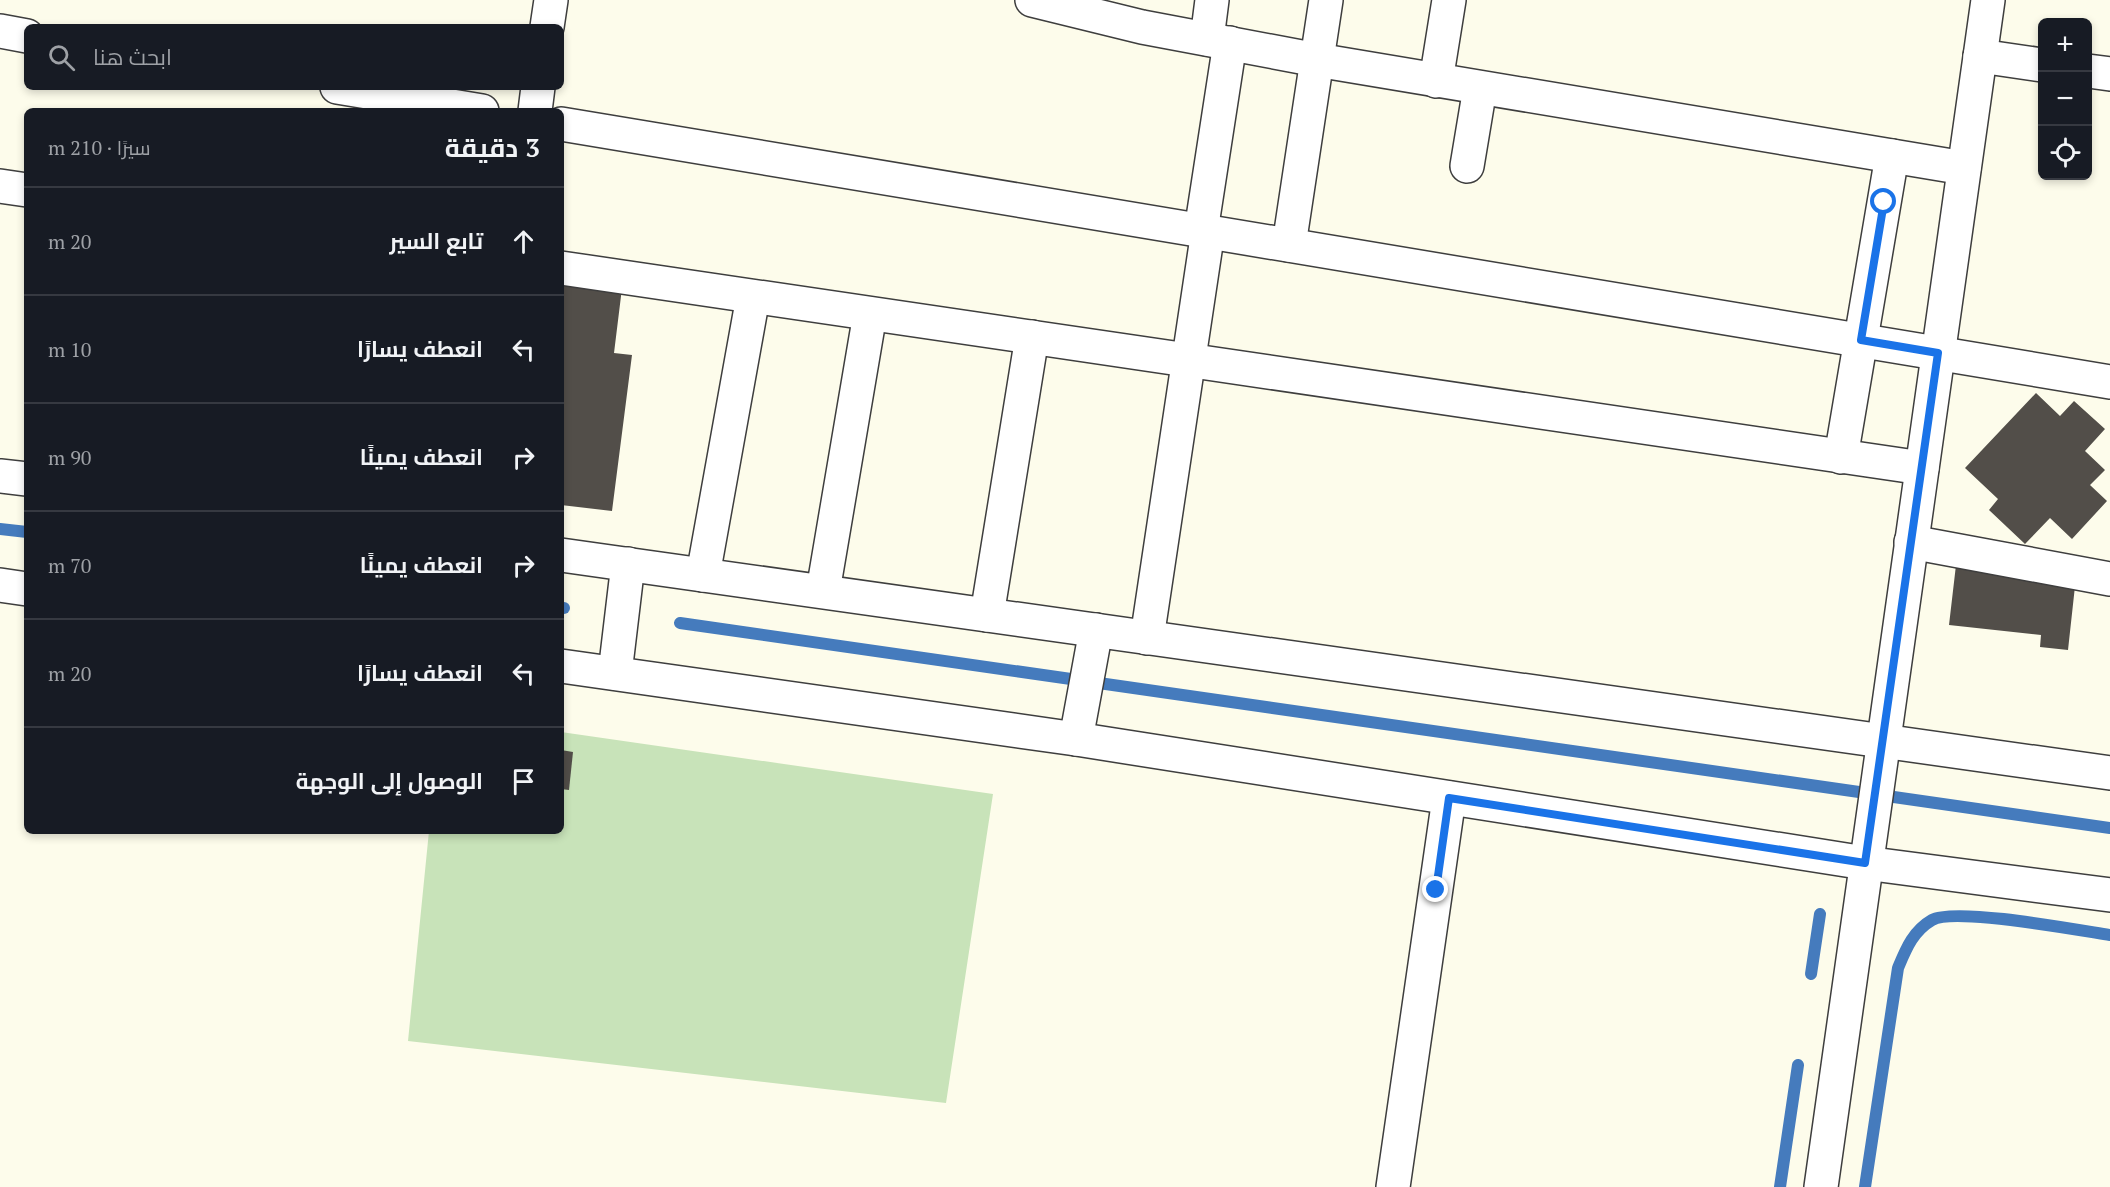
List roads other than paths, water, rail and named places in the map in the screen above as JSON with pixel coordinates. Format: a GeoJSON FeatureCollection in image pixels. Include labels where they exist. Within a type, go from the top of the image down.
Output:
{"type":"FeatureCollection","features":[{"type":"Feature","properties":{"kind":"street"},"geometry":{"type":"LineString","coordinates":[[547,24],[551,0]]}},
{"type":"Feature","properties":{"kind":"street"},"geometry":{"type":"LineString","coordinates":[[1032,0],[1142,27],[1317,60],[1964,168]]}},
{"type":"Feature","properties":{"kind":"street"},"geometry":{"type":"LineString","coordinates":[[1147,638],[1189,361],[1205,231],[1218,41],[1212,0]]}},
{"type":"Feature","properties":{"kind":"street"},"geometry":{"type":"LineString","coordinates":[[1289,245],[1326,0]]}},
{"type":"Feature","properties":{"kind":"street"},"geometry":{"type":"LineString","coordinates":[[1436,81],[1449,0]]}},
{"type":"Feature","properties":{"kind":"street"},"geometry":{"type":"LineString","coordinates":[[1821,1187],[1988,0]]}},
{"type":"Feature","properties":{"kind":"street"},"geometry":{"type":"LineString","coordinates":[[0,31],[24,35]]}},
{"type":"Feature","properties":{"kind":"street"},"geometry":{"type":"LineString","coordinates":[[1980,56],[2038,64]]}},
{"type":"Feature","properties":{"kind":"street"},"geometry":{"type":"LineString","coordinates":[[2092,72],[2110,74]]}},
{"type":"Feature","properties":{"kind":"street"},"geometry":{"type":"LineString","coordinates":[[1467,166],[1480,88]]}},
{"type":"Feature","properties":{"kind":"street"},"geometry":{"type":"LineString","coordinates":[[355,90],[464,108]]}},
{"type":"Feature","properties":{"kind":"street"},"geometry":{"type":"LineString","coordinates":[[535,108],[538,90]]}},
{"type":"Feature","properties":{"kind":"street"},"geometry":{"type":"LineString","coordinates":[[564,124],[2110,382]]}},
{"type":"Feature","properties":{"kind":"street"},"geometry":{"type":"LineString","coordinates":[[1841,457],[1892,156]]}},
{"type":"Feature","properties":{"kind":"street"},"geometry":{"type":"LineString","coordinates":[[0,186],[24,190]]}},
{"type":"Feature","properties":{"kind":"street"},"geometry":{"type":"LineString","coordinates":[[564,268],[1922,468]]}},
{"type":"Feature","properties":{"kind":"street"},"geometry":{"type":"LineString","coordinates":[[703,575],[753,297]]}},
{"type":"Feature","properties":{"kind":"street"},"geometry":{"type":"LineString","coordinates":[[823,591],[870,314]]}},
{"type":"Feature","properties":{"kind":"street"},"geometry":{"type":"LineString","coordinates":[[987,615],[1032,337]]}},
{"type":"Feature","properties":{"kind":"street"},"geometry":{"type":"LineString","coordinates":[[0,476],[24,480]]}},
{"type":"Feature","properties":{"kind":"street"},"geometry":{"type":"LineString","coordinates":[[1911,542],[2110,579]]}},
{"type":"Feature","properties":{"kind":"street"},"geometry":{"type":"LineString","coordinates":[[564,555],[2110,773]]}},
{"type":"Feature","properties":{"kind":"street"},"geometry":{"type":"LineString","coordinates":[[615,673],[628,564]]}},
{"type":"Feature","properties":{"kind":"street"},"geometry":{"type":"LineString","coordinates":[[0,585],[24,589]]}},
{"type":"Feature","properties":{"kind":"street"},"geometry":{"type":"LineString","coordinates":[[1076,740],[1096,630]]}},
{"type":"Feature","properties":{"kind":"street"},"geometry":{"type":"LineString","coordinates":[[564,666],[1076,740],[1865,863],[2110,895]]}},
{"type":"Feature","properties":{"kind":"street"},"geometry":{"type":"LineString","coordinates":[[1393,1187],[1449,798]]}},
{"type":"Feature","properties":{"kind":"waterway"},"geometry":{"type":"LineString","coordinates":[[0,529],[24,532]]}},
{"type":"Feature","properties":{"kind":"waterway"},"geometry":{"type":"LineString","coordinates":[[680,623],[2110,828]]}},
{"type":"Feature","properties":{"kind":"waterway"},"geometry":{"type":"LineString","coordinates":[[1811,974],[1820,914]]}},
{"type":"Feature","properties":{"kind":"waterway"},"geometry":{"type":"LineString","coordinates":[[1865,1187],[1898,968],[1907,947],[1920,929],[1932,920],[1965,916],[2018,921],[2110,935]]}},
{"type":"Feature","properties":{"kind":"waterway"},"geometry":{"type":"LineString","coordinates":[[1780,1187],[1798,1065]]}}]}
